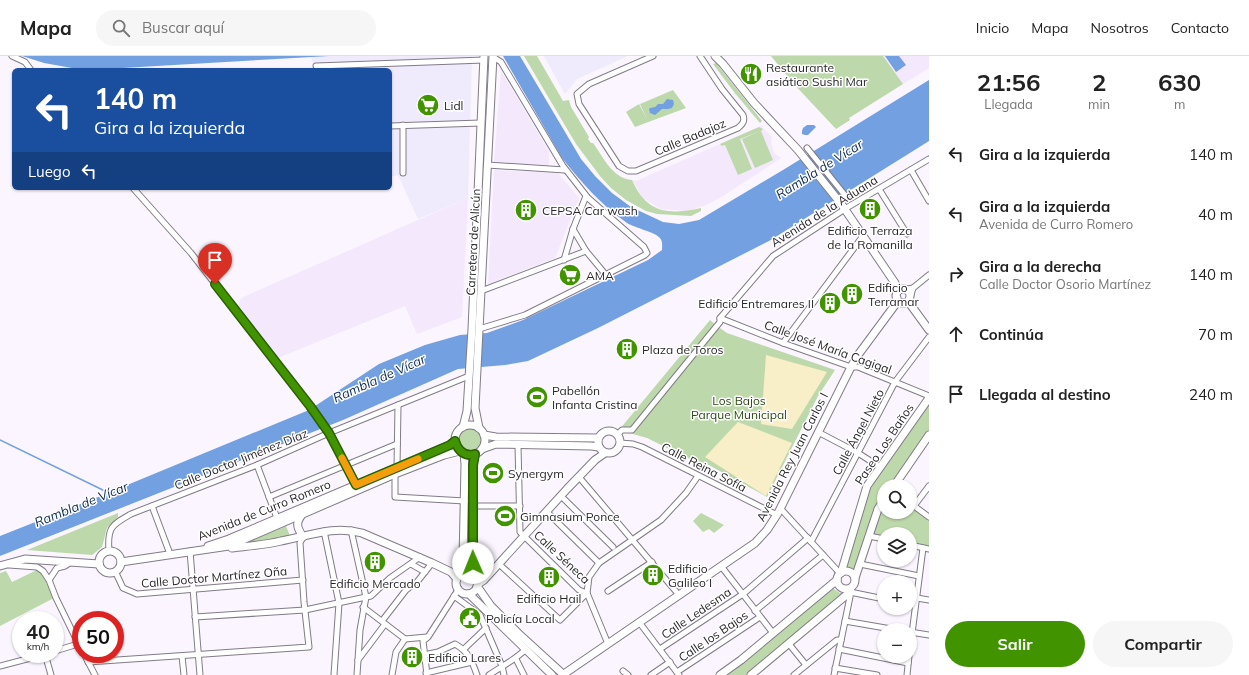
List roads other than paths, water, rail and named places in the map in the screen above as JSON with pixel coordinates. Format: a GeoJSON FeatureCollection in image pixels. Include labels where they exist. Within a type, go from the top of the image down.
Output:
{"type":"FeatureCollection","features":[{"type":"Feature","properties":{"kind":"street"},"geometry":{"type":"LineString","coordinates":[[12,56],[24,62],[29,68]]}},
{"type":"Feature","properties":{"kind":"street"},"geometry":{"type":"LineString","coordinates":[[476,329],[524,315],[647,253],[644,248],[586,196],[565,170],[501,62],[493,56]]}},
{"type":"Feature","properties":{"kind":"street","name":"Carretera de Alicún"},"geometry":{"type":"LineString","coordinates":[[463,427],[467,411],[472,374],[481,291],[493,56]]}},
{"type":"Feature","properties":{"kind":"street","name":"Calle Badajoz"},"geometry":{"type":"LineString","coordinates":[[653,56],[589,84],[577,94],[579,104],[620,166],[628,171],[636,171],[738,128],[743,124],[745,120],[743,115],[722,89],[700,56]]}},
{"type":"Feature","properties":{"kind":"street"},"geometry":{"type":"LineString","coordinates":[[714,56],[723,64],[754,103],[798,150],[843,206],[904,297],[929,330]]}},
{"type":"Feature","properties":{"kind":"street"},"geometry":{"type":"LineString","coordinates":[[719,56],[723,64]]}},
{"type":"Feature","properties":{"kind":"street"},"geometry":{"type":"LineString","coordinates":[[316,66],[337,67],[484,58]]}},
{"type":"Feature","properties":{"kind":"street","name":"Carretera de Alicún"},"geometry":{"type":"LineString","coordinates":[[476,329],[484,58]]}},
{"type":"Feature","properties":{"kind":"street"},"geometry":{"type":"LineString","coordinates":[[392,126],[481,123]]}},
{"type":"Feature","properties":{"kind":"street"},"geometry":{"type":"LineString","coordinates":[[403,125],[403,173]]}},
{"type":"Feature","properties":{"kind":"street"},"geometry":{"type":"LineString","coordinates":[[807,148],[848,200]]}},
{"type":"Feature","properties":{"kind":"street","name":"Avenida de la Aduana"},"geometry":{"type":"LineString","coordinates":[[618,434],[622,430],[632,430],[720,322],[720,318],[773,256],[843,206],[879,189],[929,159]]}},
{"type":"Feature","properties":{"kind":"street"},"geometry":{"type":"LineString","coordinates":[[487,165],[565,170]]}},
{"type":"Feature","properties":{"kind":"street"},"geometry":{"type":"LineString","coordinates":[[911,170],[929,200]]}},
{"type":"Feature","properties":{"kind":"street"},"geometry":{"type":"LineString","coordinates":[[879,189],[907,234]]}},
{"type":"Feature","properties":{"kind":"street"},"geometry":{"type":"LineString","coordinates":[[135,190],[191,253],[310,406],[328,432],[356,485]]}},
{"type":"Feature","properties":{"kind":"street"},"geometry":{"type":"LineString","coordinates":[[564,260],[573,229],[586,196]]}},
{"type":"Feature","properties":{"kind":"street"},"geometry":{"type":"LineString","coordinates":[[573,229],[586,251],[606,275]]}},
{"type":"Feature","properties":{"kind":"street"},"geometry":{"type":"LineString","coordinates":[[783,342],[863,236]]}},
{"type":"Feature","properties":{"kind":"street"},"geometry":{"type":"LineString","coordinates":[[481,291],[586,251]]}},
{"type":"Feature","properties":{"kind":"street","name":"Avenida Rey Juan Carlos I"},"geometry":{"type":"LineString","coordinates":[[564,675],[755,543],[767,530],[778,512],[858,355],[904,297],[929,274]]}},
{"type":"Feature","properties":{"kind":"street","name":"Calle José María Cagigal"},"geometry":{"type":"LineString","coordinates":[[720,318],[851,367],[858,367],[929,397]]}},
{"type":"Feature","properties":{"kind":"street","name":"Calle Ángel Nieto"},"geometry":{"type":"LineString","coordinates":[[810,540],[895,382],[929,337]]}},
{"type":"Feature","properties":{"kind":"street","name":"Carretera de Alicún"},"geometry":{"type":"LineString","coordinates":[[472,374],[475,412],[479,428]]}},
{"type":"Feature","properties":{"kind":"street","name":"Calle Doctor Jiménez Díaz"},"geometry":{"type":"LineString","coordinates":[[109,551],[108,536],[114,524],[131,514],[257,465],[328,432],[472,374]]}},
{"type":"Feature","properties":{"kind":"street","name":"Paseo Los Baños"},"geometry":{"type":"LineString","coordinates":[[839,576],[867,486],[929,397]]}},
{"type":"Feature","properties":{"kind":"street"},"geometry":{"type":"LineString","coordinates":[[398,405],[394,497],[465,501]]}},
{"type":"Feature","properties":{"kind":"street"},"geometry":{"type":"LineString","coordinates":[[482,449],[484,444],[484,435],[479,428],[474,426],[463,427],[457,433],[455,441],[457,446],[462,452],[468,455],[475,454],[482,449],[496,444],[591,446],[601,450],[615,451],[620,443],[618,434],[611,430],[606,430],[601,433],[597,444],[601,450]]}},
{"type":"Feature","properties":{"kind":"street"},"geometry":{"type":"LineString","coordinates":[[818,432],[858,453],[880,467]]}},
{"type":"Feature","properties":{"kind":"street"},"geometry":{"type":"LineString","coordinates":[[484,435],[496,437],[598,438]]}},
{"type":"Feature","properties":{"kind":"street"},"geometry":{"type":"LineString","coordinates":[[899,479],[927,443],[929,435]]}},
{"type":"Feature","properties":{"kind":"street","name":"Avenida de Curro Romero"},"geometry":{"type":"LineString","coordinates":[[190,551],[230,546],[301,516],[450,445],[455,441]]}},
{"type":"Feature","properties":{"kind":"street","name":"Calle Reina Sofía"},"geometry":{"type":"LineString","coordinates":[[620,443],[633,444],[642,447],[698,476],[778,512]]}},
{"type":"Feature","properties":{"kind":"street"},"geometry":{"type":"LineString","coordinates":[[269,497],[397,444]]}},
{"type":"Feature","properties":{"kind":"street"},"geometry":{"type":"LineString","coordinates":[[518,444],[520,532],[525,536]]}},
{"type":"Feature","properties":{"kind":"street"},"geometry":{"type":"LineString","coordinates":[[469,594],[484,580],[595,460],[601,450]]}},
{"type":"Feature","properties":{"kind":"street"},"geometry":{"type":"LineString","coordinates":[[462,452],[465,501],[463,562],[456,584],[456,593],[428,637],[422,641],[427,674],[472,662]]}},
{"type":"Feature","properties":{"kind":"street","name":"Avenida de Curro Romero"},"geometry":{"type":"LineString","coordinates":[[190,551],[229,539],[356,485],[444,455],[462,452]]}},
{"type":"Feature","properties":{"kind":"street"},"geometry":{"type":"LineString","coordinates":[[475,454],[473,465],[472,553],[477,585],[491,606],[564,675]]}},
{"type":"Feature","properties":{"kind":"street"},"geometry":{"type":"LineString","coordinates":[[257,465],[277,518]]}},
{"type":"Feature","properties":{"kind":"street"},"geometry":{"type":"LineString","coordinates":[[608,644],[587,593],[589,576],[599,563],[661,520],[686,493],[698,476]]}},
{"type":"Feature","properties":{"kind":"street"},"geometry":{"type":"LineString","coordinates":[[579,477],[679,595]]}},
{"type":"Feature","properties":{"kind":"street"},"geometry":{"type":"LineString","coordinates":[[917,499],[929,486]]}},
{"type":"Feature","properties":{"kind":"street"},"geometry":{"type":"LineString","coordinates":[[564,499],[613,547]]}},
{"type":"Feature","properties":{"kind":"street"},"geometry":{"type":"LineString","coordinates":[[152,506],[170,554]]}},
{"type":"Feature","properties":{"kind":"street"},"geometry":{"type":"LineString","coordinates":[[473,506],[520,506]]}},
{"type":"Feature","properties":{"kind":"street"},"geometry":{"type":"LineString","coordinates":[[917,508],[929,517]]}},
{"type":"Feature","properties":{"kind":"street"},"geometry":{"type":"LineString","coordinates":[[547,512],[599,563]]}},
{"type":"Feature","properties":{"kind":"street"},"geometry":{"type":"LineString","coordinates":[[778,512],[810,540],[823,555],[839,576],[838,584],[841,588],[877,597]]}},
{"type":"Feature","properties":{"kind":"street"},"geometry":{"type":"LineString","coordinates":[[753,675],[851,590],[854,585],[877,512]]}},
{"type":"Feature","properties":{"kind":"street"},"geometry":{"type":"LineString","coordinates":[[301,516],[297,521],[297,525],[303,536]]}},
{"type":"Feature","properties":{"kind":"street"},"geometry":{"type":"LineString","coordinates":[[212,549],[258,545],[324,531],[351,530],[362,533],[420,557],[458,576]]}},
{"type":"Feature","properties":{"kind":"street"},"geometry":{"type":"LineString","coordinates":[[351,530],[366,597],[363,607],[357,661],[358,675]]}},
{"type":"Feature","properties":{"kind":"street"},"geometry":{"type":"LineString","coordinates":[[324,531],[339,603],[334,675]]}},
{"type":"Feature","properties":{"kind":"street"},"geometry":{"type":"LineString","coordinates":[[124,660],[309,647],[300,543],[303,536]]}},
{"type":"Feature","properties":{"kind":"street","name":"Calle Séneca"},"geometry":{"type":"LineString","coordinates":[[525,536],[580,590],[587,593]]}},
{"type":"Feature","properties":{"kind":"street"},"geometry":{"type":"LineString","coordinates":[[869,536],[877,538]]}},
{"type":"Feature","properties":{"kind":"street","name":"Calle Ledesma"},"geometry":{"type":"LineString","coordinates":[[660,650],[743,594],[810,540]]}},
{"type":"Feature","properties":{"kind":"street"},"geometry":{"type":"LineString","coordinates":[[917,547],[929,549]]}},
{"type":"Feature","properties":{"kind":"street"},"geometry":{"type":"LineString","coordinates":[[917,591],[923,548]]}},
{"type":"Feature","properties":{"kind":"street"},"geometry":{"type":"LineString","coordinates":[[109,551],[116,552],[121,562],[115,571],[112,572],[105,571],[100,567],[99,560],[102,554],[109,551]]}},
{"type":"Feature","properties":{"kind":"street"},"geometry":{"type":"LineString","coordinates":[[121,562],[190,551],[200,675]]}},
{"type":"Feature","properties":{"kind":"street"},"geometry":{"type":"LineString","coordinates":[[755,610],[823,555]]}},
{"type":"Feature","properties":{"kind":"street"},"geometry":{"type":"LineString","coordinates":[[195,617],[305,610],[371,596],[390,578],[420,557]]}},
{"type":"Feature","properties":{"kind":"street"},"geometry":{"type":"LineString","coordinates":[[2,565],[25,559],[99,564]]}},
{"type":"Feature","properties":{"kind":"street"},"geometry":{"type":"LineString","coordinates":[[44,560],[49,580]]}},
{"type":"Feature","properties":{"kind":"street"},"geometry":{"type":"LineString","coordinates":[[49,580],[57,568],[65,566],[71,562]]}},
{"type":"Feature","properties":{"kind":"street"},"geometry":{"type":"LineString","coordinates":[[608,591],[652,562]]}},
{"type":"Feature","properties":{"kind":"street"},"geometry":{"type":"LineString","coordinates":[[357,661],[406,590],[417,582],[432,563]]}},
{"type":"Feature","properties":{"kind":"street"},"geometry":{"type":"LineString","coordinates":[[411,564],[425,572]]}},
{"type":"Feature","properties":{"kind":"street"},"geometry":{"type":"LineString","coordinates":[[499,564],[560,620],[587,593]]}},
{"type":"Feature","properties":{"kind":"street"},"geometry":{"type":"LineString","coordinates":[[860,564],[919,576]]}},
{"type":"Feature","properties":{"kind":"street"},"geometry":{"type":"LineString","coordinates":[[2,565],[37,567],[43,571],[49,580],[72,630]]}},
{"type":"Feature","properties":{"kind":"street"},"geometry":{"type":"LineString","coordinates":[[721,566],[773,634]]}},
{"type":"Feature","properties":{"kind":"street","name":"Calle Doctor Martínez Oña"},"geometry":{"type":"LineString","coordinates":[[115,571],[123,588],[137,594],[303,580]]}},
{"type":"Feature","properties":{"kind":"street"},"geometry":{"type":"LineString","coordinates":[[458,576],[466,572],[470,572],[475,576]]}},
{"type":"Feature","properties":{"kind":"street"},"geometry":{"type":"LineString","coordinates":[[720,675],[773,634],[839,576],[848,572],[855,578]]}},
{"type":"Feature","properties":{"kind":"street"},"geometry":{"type":"LineString","coordinates":[[834,675],[851,590]]}},
{"type":"Feature","properties":{"kind":"street"},"geometry":{"type":"LineString","coordinates":[[456,593],[469,594],[552,675]]}},
{"type":"Feature","properties":{"kind":"street"},"geometry":{"type":"LineString","coordinates":[[456,593],[480,614],[502,666],[504,675]]}},
{"type":"Feature","properties":{"kind":"street"},"geometry":{"type":"LineString","coordinates":[[917,598],[929,600]]}},
{"type":"Feature","properties":{"kind":"street"},"geometry":{"type":"LineString","coordinates":[[363,607],[405,639],[428,637]]}},
{"type":"Feature","properties":{"kind":"street","name":"Calle los Bajos"},"geometry":{"type":"LineString","coordinates":[[678,673],[760,616]]}},
{"type":"Feature","properties":{"kind":"street"},"geometry":{"type":"LineString","coordinates":[[845,621],[877,627]]}},
{"type":"Feature","properties":{"kind":"street"},"geometry":{"type":"LineString","coordinates":[[639,622],[678,673]]}},
{"type":"Feature","properties":{"kind":"street"},"geometry":{"type":"LineString","coordinates":[[464,650],[486,628]]}},
{"type":"Feature","properties":{"kind":"street"},"geometry":{"type":"LineString","coordinates":[[917,633],[929,635]]}},
{"type":"Feature","properties":{"kind":"street"},"geometry":{"type":"LineString","coordinates":[[392,675],[396,652],[405,639]]}},
{"type":"Feature","properties":{"kind":"street"},"geometry":{"type":"LineString","coordinates":[[794,675],[837,640],[841,640]]}},
{"type":"Feature","properties":{"kind":"street"},"geometry":{"type":"LineString","coordinates":[[424,655],[438,652],[455,644],[464,650],[472,662],[477,675]]}},
{"type":"Feature","properties":{"kind":"street"},"geometry":{"type":"LineString","coordinates":[[789,644],[806,664]]}},
{"type":"Feature","properties":{"kind":"street"},"geometry":{"type":"LineString","coordinates":[[489,675],[516,659],[526,649]]}},
{"type":"Feature","properties":{"kind":"street"},"geometry":{"type":"LineString","coordinates":[[839,649],[877,657]]}},
{"type":"Feature","properties":{"kind":"street"},"geometry":{"type":"LineString","coordinates":[[182,656],[183,675]]}},
{"type":"Feature","properties":{"kind":"street"},"geometry":{"type":"LineString","coordinates":[[516,659],[524,675]]}},
{"type":"Feature","properties":{"kind":"street"},"geometry":{"type":"LineString","coordinates":[[651,675],[670,662]]}},
{"type":"Feature","properties":{"kind":"street"},"geometry":{"type":"LineString","coordinates":[[0,666],[12,663]]}},
{"type":"Feature","properties":{"kind":"street"},"geometry":{"type":"LineString","coordinates":[[48,663],[52,675]]}},
{"type":"Feature","properties":{"kind":"street"},"geometry":{"type":"LineString","coordinates":[[89,663],[95,675]]}},
{"type":"Feature","properties":{"kind":"street"},"geometry":{"type":"LineString","coordinates":[[907,675],[908,663]]}},
{"type":"Feature","properties":{"kind":"street"},"geometry":{"type":"LineString","coordinates":[[835,668],[877,675]]}},
{"type":"Feature","properties":{"kind":"street"},"geometry":{"type":"LineString","coordinates":[[623,671],[628,675]]}},
{"type":"Feature","properties":{"kind":"water"},"geometry":{"type":"Polygon","coordinates":[[[22,56],[329,56],[122,68],[72,68],[44,63],[22,56]]]}},
{"type":"Feature","properties":{"kind":"water","name":"Rambla de Vícar"},"geometry":{"type":"Polygon","coordinates":[[[503,56],[520,56],[581,159],[595,176],[612,193],[631,207],[663,222],[679,224],[699,220],[929,80],[929,141],[769,241],[598,328],[528,361],[505,365],[458,369],[343,420],[0,556],[0,536],[309,410],[379,364],[425,345],[460,335],[487,333],[523,320],[648,260],[662,250],[662,242],[660,238],[627,223],[609,209],[592,193],[569,167],[562,158],[503,56]]]}},
{"type":"Feature","properties":{"kind":"water"},"geometry":{"type":"Polygon","coordinates":[[[885,56],[899,56],[906,65],[896,72],[885,56]]]}},
{"type":"Feature","properties":{"kind":"water"},"geometry":{"type":"Polygon","coordinates":[[[667,99],[673,100],[674,104],[672,108],[662,109],[655,115],[650,113],[650,108],[655,107],[658,104],[663,104],[667,99]]]}},
{"type":"Feature","properties":{"kind":"water"},"geometry":{"type":"Polygon","coordinates":[[[807,125],[814,125],[816,127],[808,135],[802,134],[803,128],[807,125]]]}},
{"type":"Feature","properties":{"kind":"waterway","name":"Rambla de Vícar"},"geometry":{"type":"LineString","coordinates":[[0,440],[109,493]]}},
{"type":"Feature","properties":{"kind":"place","name":"Restaurante asiático Sushi Mar"},"geometry":{"type":"Point","coordinates":[751,74]}},
{"type":"Feature","properties":{"kind":"place","name":"Lidl"},"geometry":{"type":"Point","coordinates":[428,105]}},
{"type":"Feature","properties":{"kind":"place","name":"Edificio Terraza de la Romanilla"},"geometry":{"type":"Point","coordinates":[870,209]}},
{"type":"Feature","properties":{"kind":"place","name":"CEPSA Car wash"},"geometry":{"type":"Point","coordinates":[526,210]}},
{"type":"Feature","properties":{"kind":"place","name":"AMA"},"geometry":{"type":"Point","coordinates":[570,275]}},
{"type":"Feature","properties":{"kind":"place","name":"Edificio Terramar"},"geometry":{"type":"Point","coordinates":[852,294]}},
{"type":"Feature","properties":{"kind":"place","name":"Edificio Entremares II"},"geometry":{"type":"Point","coordinates":[830,303]}},
{"type":"Feature","properties":{"kind":"place","name":"Plaza de Toros"},"geometry":{"type":"Point","coordinates":[627,349]}},
{"type":"Feature","properties":{"kind":"place","name":"Pabellón Infanta Cristina"},"geometry":{"type":"Point","coordinates":[537,397]}},
{"type":"Feature","properties":{"kind":"place","name":"Synergym"},"geometry":{"type":"Point","coordinates":[493,473]}},
{"type":"Feature","properties":{"kind":"place","name":"Gimnasium Ponce"},"geometry":{"type":"Point","coordinates":[505,516]}},
{"type":"Feature","properties":{"kind":"place","name":"Edificio Mercado"},"geometry":{"type":"Point","coordinates":[375,562]}},
{"type":"Feature","properties":{"kind":"place","name":"Edificio Galileo I"},"geometry":{"type":"Point","coordinates":[653,575]}},
{"type":"Feature","properties":{"kind":"place","name":"Edificio Hail"},"geometry":{"type":"Point","coordinates":[549,577]}},
{"type":"Feature","properties":{"kind":"place","name":"Policía Local"},"geometry":{"type":"Point","coordinates":[470,618]}},
{"type":"Feature","properties":{"kind":"place","name":"Edificio Lares"},"geometry":{"type":"Point","coordinates":[412,657]}},
{"type":"Feature","properties":{"kind":"park label","name":"Los Bajos Parque Municipal"},"geometry":{"type":"Point","coordinates":[739,407]}}]}
